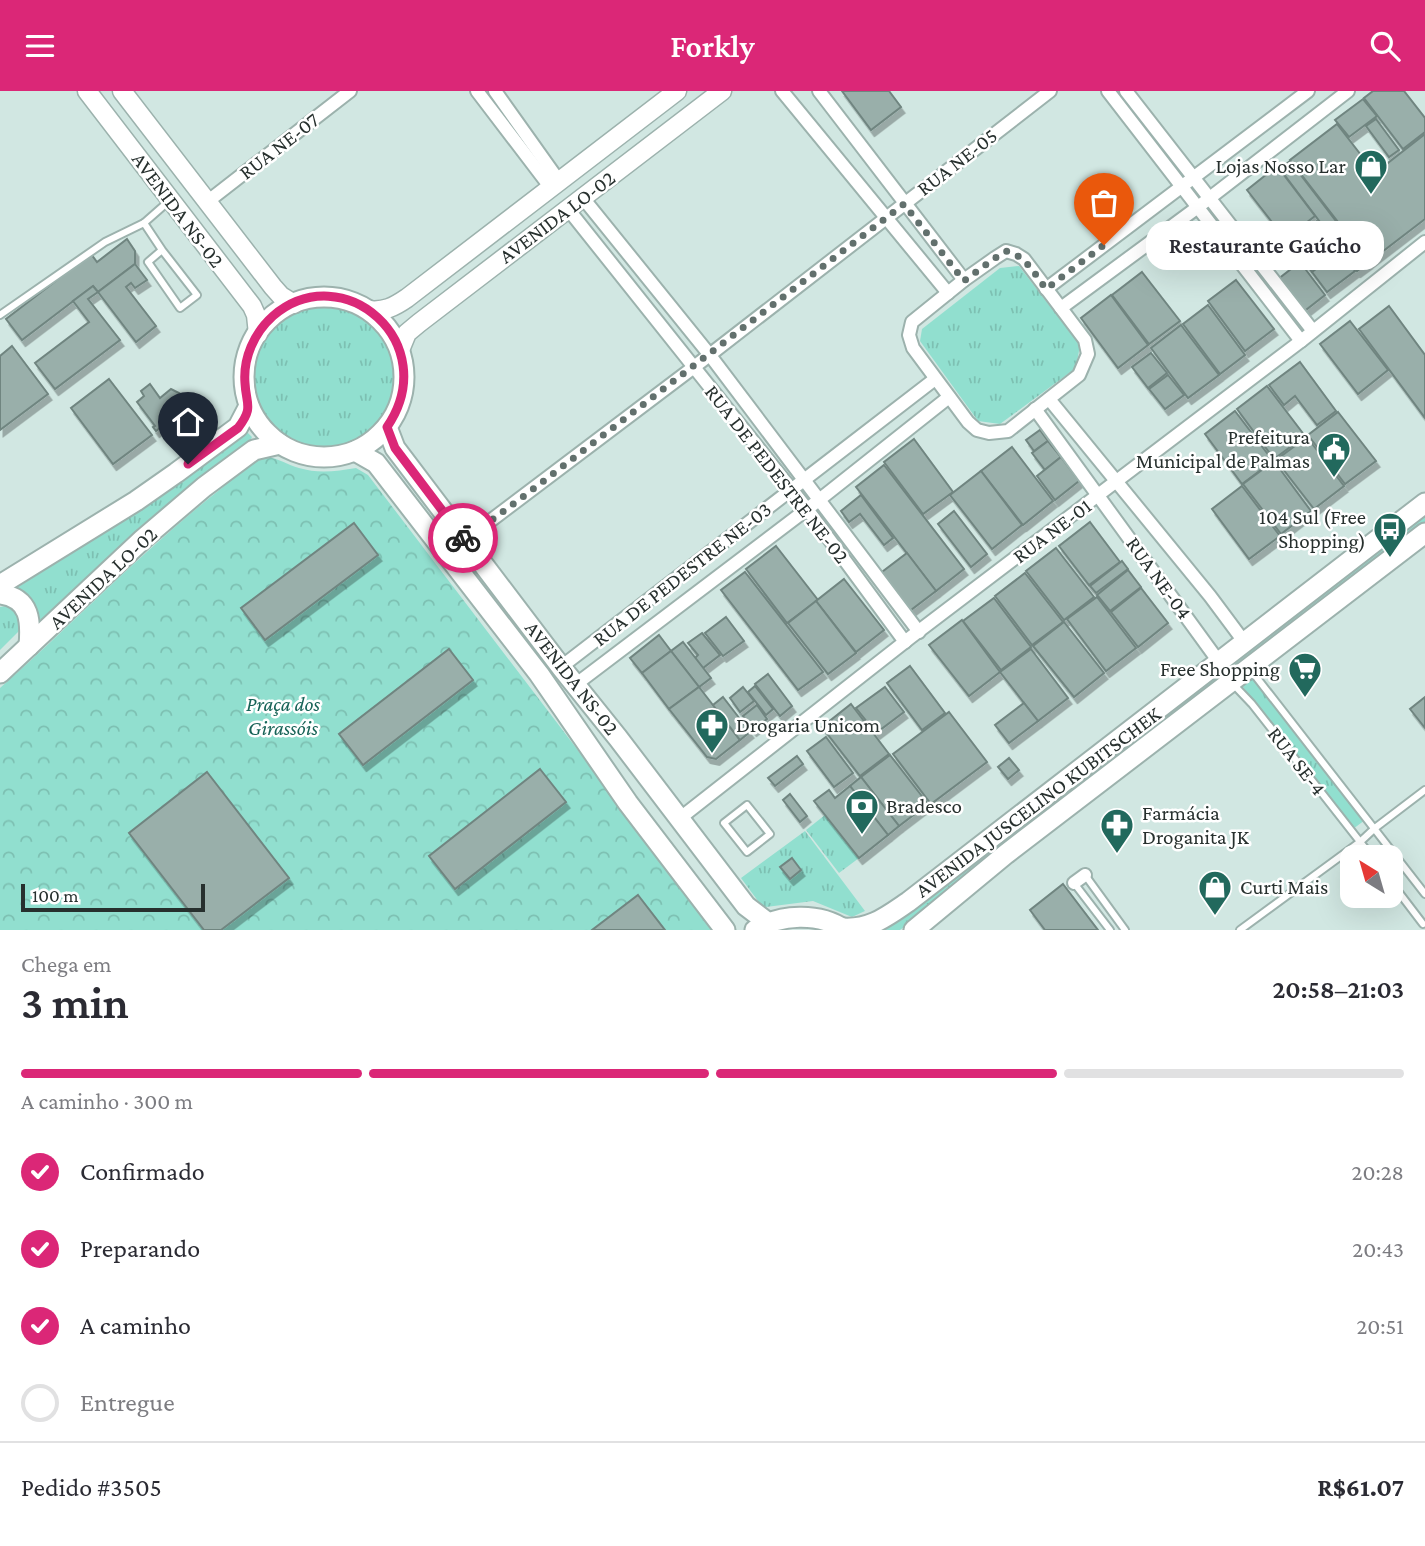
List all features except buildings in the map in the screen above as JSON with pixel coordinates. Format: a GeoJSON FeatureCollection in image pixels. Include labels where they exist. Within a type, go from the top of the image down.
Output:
{"type":"FeatureCollection","features":[{"type":"Feature","properties":{"kind":"main road"},"geometry":{"type":"LineString","coordinates":[[332,297],[368,310],[386,326],[395,339],[404,373],[404,389],[387,427],[355,451],[336,456],[319,457],[298,453],[280,444],[261,426],[250,406],[246,391],[245,370],[249,352],[258,334],[273,316],[294,303],[309,299],[332,297]]}},
{"type":"Feature","properties":{"kind":"main road","name":"AVENIDA LO-02"},"geometry":{"type":"LineString","coordinates":[[0,585],[136,501],[176,473],[238,428],[250,406]]}},
{"type":"Feature","properties":{"kind":"main road","name":"AVENIDA NS-02"},"geometry":{"type":"LineString","coordinates":[[387,427],[395,448],[761,926]]}},
{"type":"Feature","properties":{"kind":"main road","name":"AVENIDA LO-02"},"geometry":{"type":"LineString","coordinates":[[0,673],[134,547],[204,487],[254,450],[280,444]]}},
{"type":"Feature","properties":{"kind":"main road","name":"AVENIDA NS-02"},"geometry":{"type":"LineString","coordinates":[[355,451],[376,463],[539,674],[628,803],[725,930]]}},
{"type":"Feature","properties":{"kind":"main road","name":"AVENIDA JUSCELINO KUBITSCHEK"},"geometry":{"type":"LineString","coordinates":[[843,929],[865,927],[908,902],[1425,503]]}},
{"type":"Feature","properties":{"kind":"main road"},"geometry":{"type":"LineString","coordinates":[[914,930],[1006,854],[1425,533]]}},
{"type":"Feature","properties":{"kind":"main road"},"geometry":{"type":"LineString","coordinates":[[0,594],[14,598],[26,610],[31,626],[29,646]]}},
{"type":"Feature","properties":{"kind":"main road"},"geometry":{"type":"LineString","coordinates":[[761,926],[786,918],[806,918],[843,929]]}},
{"type":"Feature","properties":{"kind":"street","name":"AVENIDA NS-02"},"geometry":{"type":"LineString","coordinates":[[87,91],[254,310],[258,334]]}},
{"type":"Feature","properties":{"kind":"street","name":"AVENIDA NS-02"},"geometry":{"type":"LineString","coordinates":[[122,91],[278,293],[294,303]]}},
{"type":"Feature","properties":{"kind":"street","name":"RUA NE-07"},"geometry":{"type":"LineString","coordinates":[[207,202],[350,91]]}},
{"type":"Feature","properties":{"kind":"street"},"geometry":{"type":"LineString","coordinates":[[477,91],[555,184]]}},
{"type":"Feature","properties":{"kind":"street"},"geometry":{"type":"LineString","coordinates":[[495,91],[555,184]]}},
{"type":"Feature","properties":{"kind":"street","name":"AVENIDA LO-02"},"geometry":{"type":"LineString","coordinates":[[368,310],[388,309],[407,298],[677,91]]}},
{"type":"Feature","properties":{"kind":"street","name":"AVENIDA LO-02"},"geometry":{"type":"LineString","coordinates":[[400,350],[413,328],[722,91]]}},
{"type":"Feature","properties":{"kind":"street"},"geometry":{"type":"LineString","coordinates":[[782,91],[948,293]]}},
{"type":"Feature","properties":{"kind":"street"},"geometry":{"type":"LineString","coordinates":[[819,91],[964,281]]}},
{"type":"Feature","properties":{"kind":"street","name":"RUA NE-05"},"geometry":{"type":"LineString","coordinates":[[465,540],[694,367],[1050,91]]}},
{"type":"Feature","properties":{"kind":"street"},"geometry":{"type":"LineString","coordinates":[[1108,91],[1301,341]]}},
{"type":"Feature","properties":{"kind":"street"},"geometry":{"type":"LineString","coordinates":[[1126,91],[1313,331]]}},
{"type":"Feature","properties":{"kind":"street"},"geometry":{"type":"LineString","coordinates":[[1046,289],[1308,91]]}},
{"type":"Feature","properties":{"kind":"street"},"geometry":{"type":"LineString","coordinates":[[1061,308],[1210,198],[1348,91]]}},
{"type":"Feature","properties":{"kind":"street","name":"RUA DE PEDESTRE NE-02"},"geometry":{"type":"LineString","coordinates":[[583,198],[709,355],[919,632]]}},
{"type":"Feature","properties":{"kind":"street","name":"RUA DE PEDESTRE NE-02"},"geometry":{"type":"LineString","coordinates":[[568,209],[792,489],[905,642]]}},
{"type":"Feature","properties":{"kind":"street","name":"RUA NE-01"},"geometry":{"type":"LineString","coordinates":[[679,819],[905,642],[1301,341],[1425,242]]}},
{"type":"Feature","properties":{"kind":"street"},"geometry":{"type":"LineString","coordinates":[[1006,251],[1024,260],[1046,289],[1085,340],[1088,354],[1079,376],[1007,431],[989,433],[977,430],[968,422],[913,348],[909,335],[912,322],[1006,251]]}},
{"type":"Feature","properties":{"kind":"street","name":"RUA DE PEDESTRE NE-03"},"geometry":{"type":"LineString","coordinates":[[561,667],[935,379]]}},
{"type":"Feature","properties":{"kind":"street","name":"RUA DE PEDESTRE NE-03"},"geometry":{"type":"LineString","coordinates":[[575,685],[819,500],[949,397]]}},
{"type":"Feature","properties":{"kind":"street","name":"RUA NE-04"},"geometry":{"type":"LineString","coordinates":[[1049,399],[1210,596],[1245,643]]}},
{"type":"Feature","properties":{"kind":"street","name":"RUA NE-04"},"geometry":{"type":"LineString","coordinates":[[1035,409],[1219,662]]}},
{"type":"Feature","properties":{"kind":"lane"},"geometry":{"type":"LineString","coordinates":[[0,315],[105,242],[144,223],[170,199]]}},
{"type":"Feature","properties":{"kind":"lane"},"geometry":{"type":"LineString","coordinates":[[144,223],[197,295],[180,308],[148,262],[162,250]]}},
{"type":"Feature","properties":{"kind":"lane","name":"RUA SE-4"},"geometry":{"type":"LineString","coordinates":[[1249,667],[1425,894]]}},
{"type":"Feature","properties":{"kind":"lane","name":"RUA SE-4"},"geometry":{"type":"LineString","coordinates":[[1231,682],[1362,845]]}},
{"type":"Feature","properties":{"kind":"lane"},"geometry":{"type":"LineString","coordinates":[[1240,930],[1360,842],[1425,790]]}},
{"type":"Feature","properties":{"kind":"lane"},"geometry":{"type":"LineString","coordinates":[[747,805],[770,834],[747,852],[724,823],[747,805]]}},
{"type":"Feature","properties":{"kind":"lane"},"geometry":{"type":"LineString","coordinates":[[1110,930],[1079,879],[1125,930]]}},
{"type":"Feature","properties":{"kind":"lane"},"geometry":{"type":"LineString","coordinates":[[1404,899],[1423,924]]}},
{"type":"Feature","properties":{"kind":"green space"},"geometry":{"type":"Polygon","coordinates":[[[1019,266],[1080,345],[1076,368],[1000,424],[978,421],[920,341],[922,329],[1000,268],[1019,266]]]}},
{"type":"Feature","properties":{"kind":"green space"},"geometry":{"type":"Polygon","coordinates":[[[324,306],[351,312],[375,327],[390,351],[396,378],[390,405],[375,429],[351,444],[324,450],[297,444],[273,429],[258,405],[252,378],[258,351],[273,327],[297,312],[324,306]]]}},
{"type":"Feature","properties":{"kind":"green space"},"geometry":{"type":"Polygon","coordinates":[[[246,431],[252,437],[250,441],[141,526],[43,620],[27,599],[15,589],[176,486],[246,431]]]}},
{"type":"Feature","properties":{"kind":"green space","name":"Praça dos Girassóis"},"geometry":{"type":"Polygon","coordinates":[[[267,457],[306,470],[356,468],[368,475],[715,930],[0,930],[0,688],[165,535],[244,470],[267,457]]]}},
{"type":"Feature","properties":{"kind":"green space"},"geometry":{"type":"Polygon","coordinates":[[[1425,515],[1425,527],[900,930],[882,930],[1425,515]]]}},
{"type":"Feature","properties":{"kind":"green space"},"geometry":{"type":"Polygon","coordinates":[[[6,606],[18,615],[20,630],[0,650],[0,607],[6,606]]]}},
{"type":"Feature","properties":{"kind":"green space"},"geometry":{"type":"Polygon","coordinates":[[[1254,676],[1365,820],[1353,829],[1242,686],[1254,676]]]}},
{"type":"Feature","properties":{"kind":"green space"},"geometry":{"type":"Polygon","coordinates":[[[825,815],[859,858],[839,873],[806,830],[825,815]]]}},
{"type":"Feature","properties":{"kind":"green space"},"geometry":{"type":"Polygon","coordinates":[[[805,831],[865,911],[852,917],[813,901],[766,907],[761,905],[741,878],[805,831]]]}},
{"type":"Feature","properties":{"kind":"way so far"},"geometry":{"type":"LineString","coordinates":[[463,538],[465,540],[528,493],[904,204],[964,281],[1006,251],[1024,260],[1046,289],[1104,245]]}},
{"type":"Feature","properties":{"kind":"place","name":"Lojas Nosso Lar"},"geometry":{"type":"Point","coordinates":[1371,196]}},
{"type":"Feature","properties":{"kind":"place","name":"Restaurante Gaúcho"},"geometry":{"type":"Point","coordinates":[1104,245]}},
{"type":"Feature","properties":{"kind":"place","name":"Prefeitura Municipal de Palmas"},"geometry":{"type":"Point","coordinates":[1334,479]}},
{"type":"Feature","properties":{"kind":"place","name":"104 Sul (Free Shopping)"},"geometry":{"type":"Point","coordinates":[1390,559]}},
{"type":"Feature","properties":{"kind":"place","name":"Free Shopping"},"geometry":{"type":"Point","coordinates":[1305,699]}},
{"type":"Feature","properties":{"kind":"place","name":"Drogaria Unicom"},"geometry":{"type":"Point","coordinates":[712,755]}},
{"type":"Feature","properties":{"kind":"place","name":"Bradesco"},"geometry":{"type":"Point","coordinates":[862,836]}},
{"type":"Feature","properties":{"kind":"place","name":"Farmácia Droganita JK"},"geometry":{"type":"Point","coordinates":[1117,855]}},
{"type":"Feature","properties":{"kind":"place","name":"Curti Mais"},"geometry":{"type":"Point","coordinates":[1215,917]}},
{"type":"Feature","properties":{"kind":"route"},"geometry":{"type":"LineString","coordinates":[[188,464],[238,428],[243,420],[250,406],[245,385],[246,360],[254,339],[267,322],[297,302],[321,297],[342,299],[360,305],[375,315],[395,339],[403,360],[404,383],[398,407],[387,427],[395,448],[463,538]]}}]}
